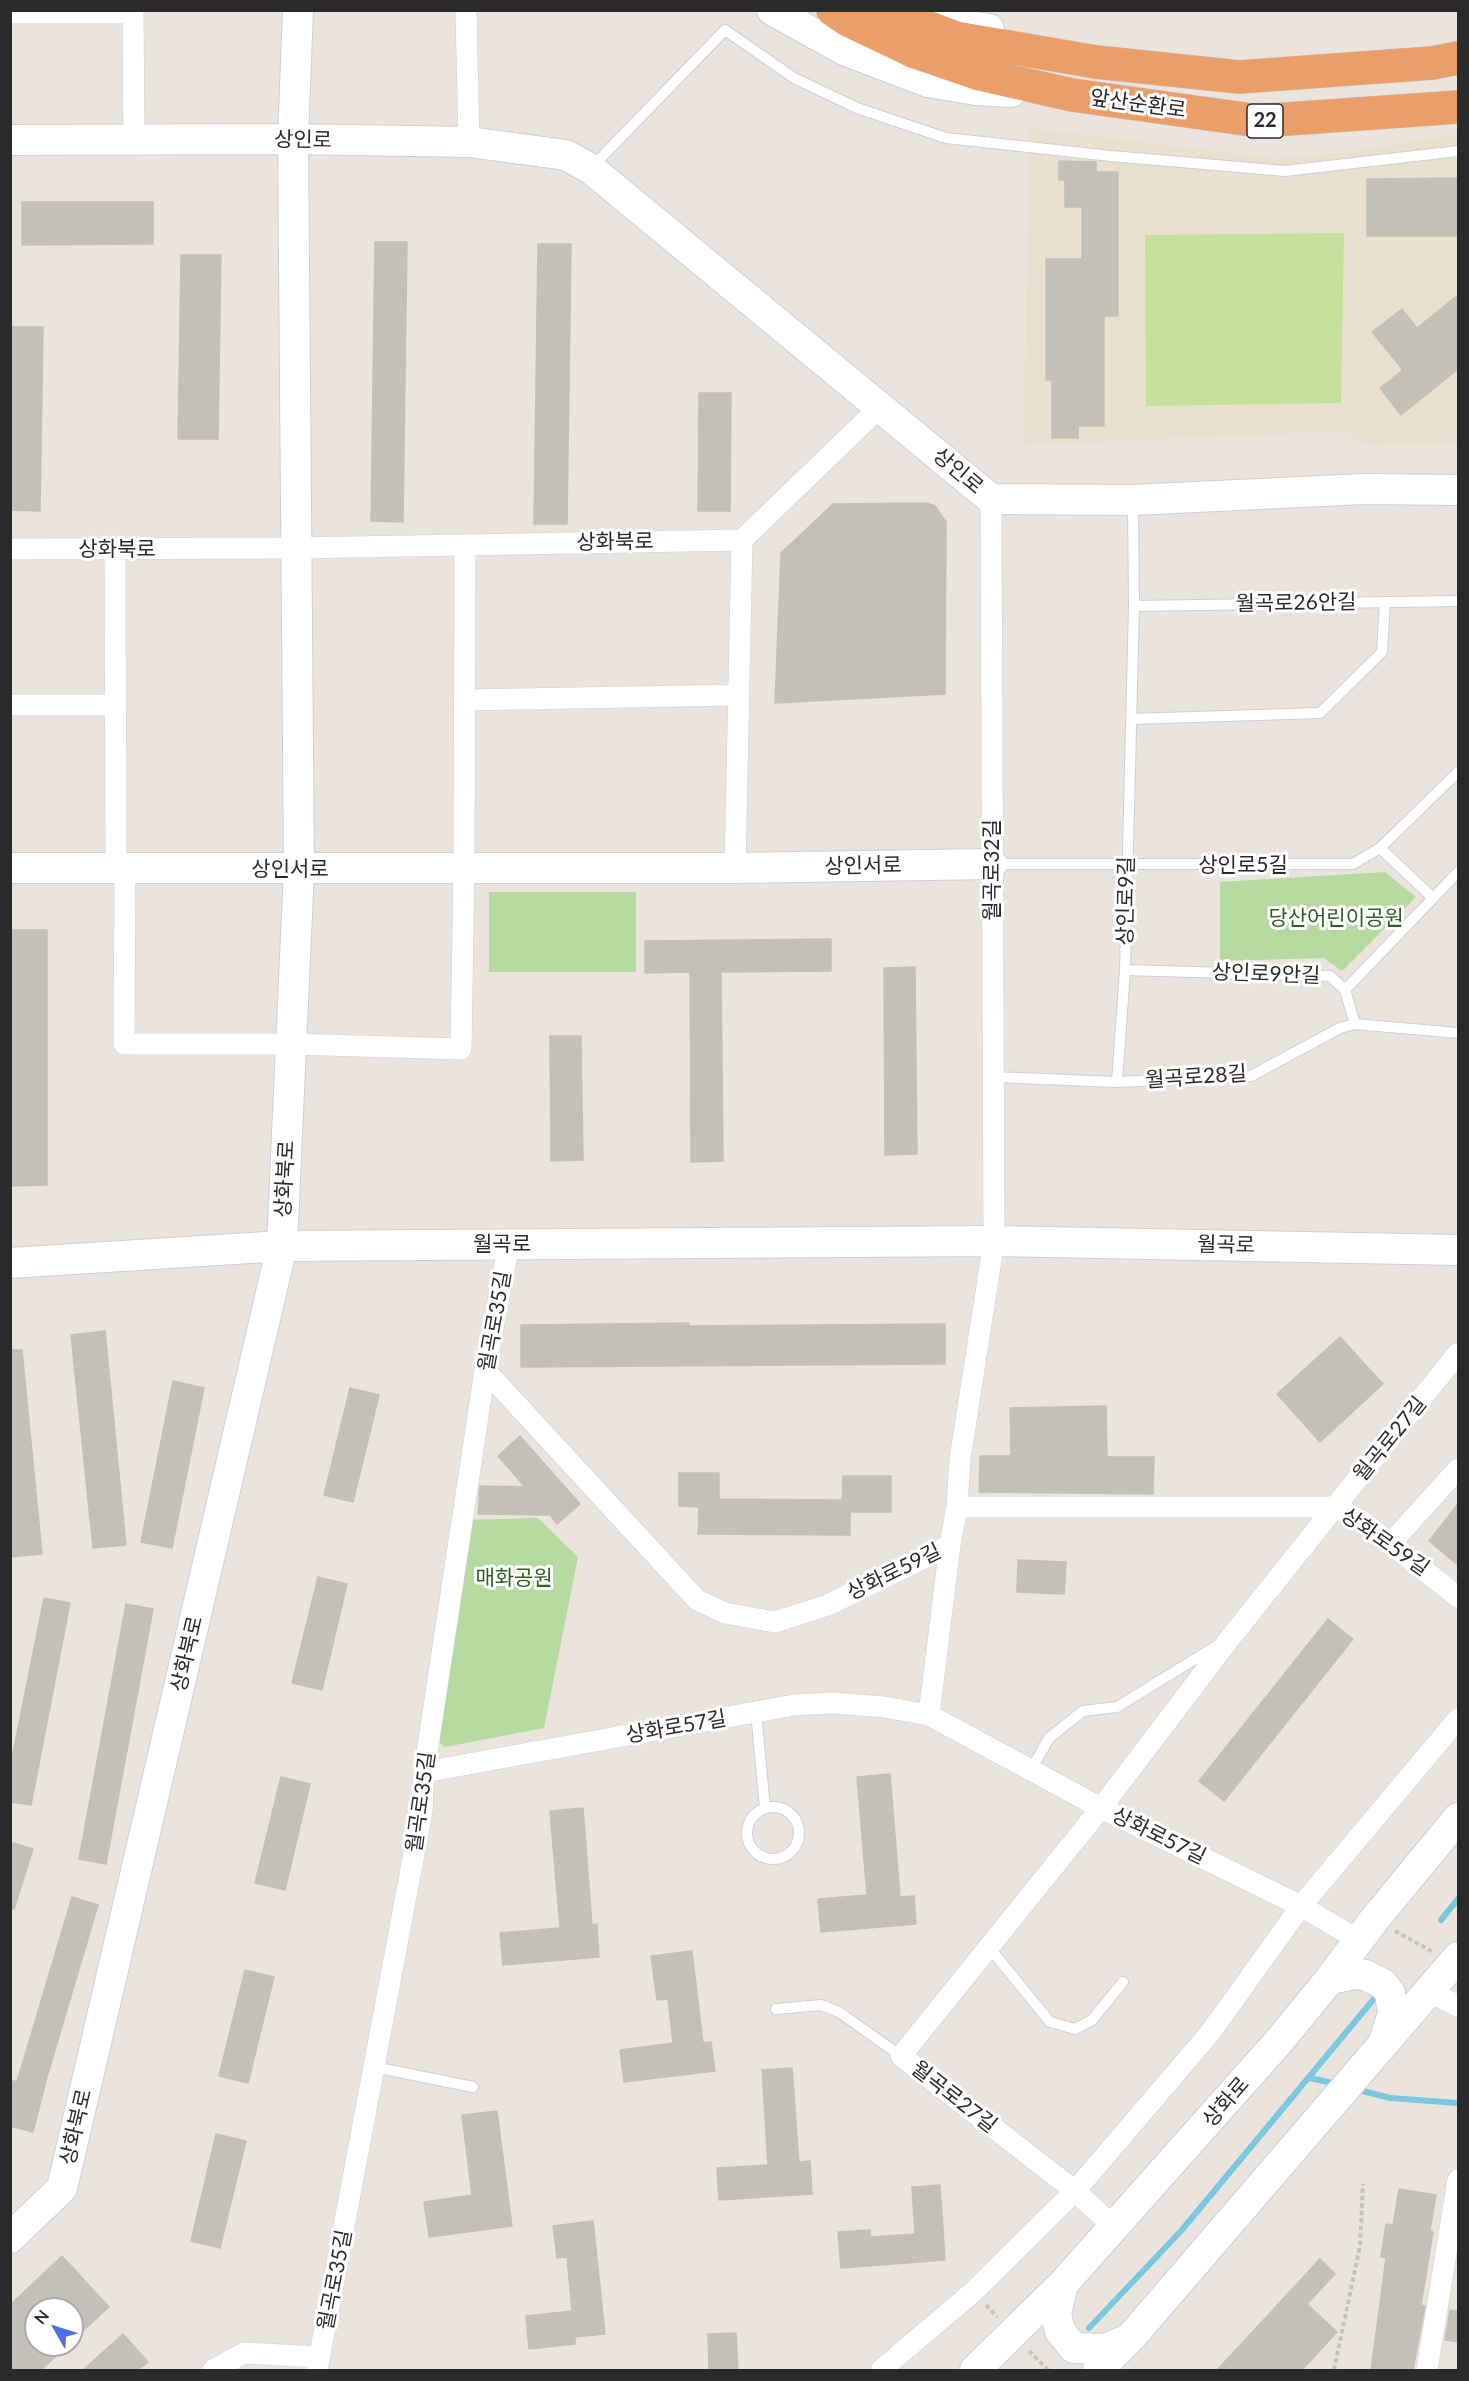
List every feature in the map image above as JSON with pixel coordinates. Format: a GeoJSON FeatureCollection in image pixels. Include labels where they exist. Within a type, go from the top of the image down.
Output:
{"type":"FeatureCollection","features":[{"type":"Feature","properties":{"kind":"highway","name":"앞산순환로"},"geometry":{"type":"LineString","coordinates":[[833,10],[848,20],[915,52],[979,74],[1072,95],[1259,121],[1458,107]]}},
{"type":"Feature","properties":{"kind":"highway","name":"앞산순환로"},"geometry":{"type":"LineString","coordinates":[[882,10],[956,38],[1082,59],[1239,77],[1432,63],[1458,58]]}},
{"type":"Feature","properties":{"kind":"main road","name":"상화북로"},"geometry":{"type":"LineString","coordinates":[[10,2238],[62,2188],[282,1246],[299,869],[293,139],[298,10]]}},
{"type":"Feature","properties":{"kind":"main road"},"geometry":{"type":"LineString","coordinates":[[772,10],[844,50],[928,82],[976,90],[1072,95]]}},
{"type":"Feature","properties":{"kind":"main road"},"geometry":{"type":"LineString","coordinates":[[933,10],[964,25],[1039,37],[1082,59]]}},
{"type":"Feature","properties":{"kind":"main road","name":"상인로"},"geometry":{"type":"LineString","coordinates":[[10,140],[293,139],[469,142],[566,155],[591,169],[991,499],[1133,500],[1364,489],[1458,490]]}},
{"type":"Feature","properties":{"kind":"main road","name":"상인서로"},"geometry":{"type":"LineString","coordinates":[[10,868],[735,868],[992,864]]}},
{"type":"Feature","properties":{"kind":"main road","name":"월곡로"},"geometry":{"type":"LineString","coordinates":[[10,1263],[282,1246],[994,1241],[1458,1250]]}},
{"type":"Feature","properties":{"kind":"main road","name":"상화로"},"geometry":{"type":"LineString","coordinates":[[986,2367],[1116,2228],[1280,2040],[1458,1818]]}},
{"type":"Feature","properties":{"kind":"main road"},"geometry":{"type":"LineString","coordinates":[[1098,2370],[1128,2340],[1456,1960]]}},
{"type":"Feature","properties":{"kind":"main road"},"geometry":{"type":"LineString","coordinates":[[1330,1979],[1355,1974],[1365,1975],[1383,1984],[1389,1993],[1393,2013],[1383,2045]]}},
{"type":"Feature","properties":{"kind":"main road"},"geometry":{"type":"LineString","coordinates":[[1063,2284],[1056,2313],[1060,2331],[1074,2348],[1105,2349],[1128,2340]]}},
{"type":"Feature","properties":{"kind":"street"},"geometry":{"type":"LineString","coordinates":[[466,10],[469,142]]}},
{"type":"Feature","properties":{"kind":"street"},"geometry":{"type":"LineString","coordinates":[[10,13],[133,12],[134,140]]}},
{"type":"Feature","properties":{"kind":"street"},"geometry":{"type":"LineString","coordinates":[[735,868],[742,540],[880,407]]}},
{"type":"Feature","properties":{"kind":"street","name":"월곡로32길"},"geometry":{"type":"LineString","coordinates":[[991,499],[994,1241]]}},
{"type":"Feature","properties":{"kind":"street","name":"상화북로"},"geometry":{"type":"LineString","coordinates":[[10,549],[296,548],[742,540]]}},
{"type":"Feature","properties":{"kind":"street"},"geometry":{"type":"LineString","coordinates":[[115,550],[116,705],[124,1044],[291,1044],[461,1049],[465,545]]}},
{"type":"Feature","properties":{"kind":"street"},"geometry":{"type":"LineString","coordinates":[[465,700],[739,696]]}},
{"type":"Feature","properties":{"kind":"street"},"geometry":{"type":"LineString","coordinates":[[10,705],[116,705]]}},
{"type":"Feature","properties":{"kind":"street"},"geometry":{"type":"LineString","coordinates":[[957,1507],[960,1459],[994,1241]]}},
{"type":"Feature","properties":{"kind":"street","name":"월곡로35길"},"geometry":{"type":"LineString","coordinates":[[213,2370],[244,2353],[319,2363],[422,1810],[424,1772],[485,1370],[508,1244]]}},
{"type":"Feature","properties":{"kind":"street","name":"월곡로27길"},"geometry":{"type":"LineString","coordinates":[[1116,2228],[1075,2191],[901,2056],[1101,1808],[1231,1637],[1458,1353]]}},
{"type":"Feature","properties":{"kind":"street","name":"상화로59길"},"geometry":{"type":"LineString","coordinates":[[485,1370],[697,1600],[725,1613],[776,1622],[828,1605],[950,1545],[957,1507],[1335,1507],[1362,1521],[1458,1597]]}},
{"type":"Feature","properties":{"kind":"street"},"geometry":{"type":"LineString","coordinates":[[1392,1543],[1458,1469]]}},
{"type":"Feature","properties":{"kind":"street"},"geometry":{"type":"LineString","coordinates":[[929,1715],[950,1545]]}},
{"type":"Feature","properties":{"kind":"street","name":"상화로57길"},"geometry":{"type":"LineString","coordinates":[[424,1772],[794,1705],[832,1703],[884,1707],[929,1715],[1101,1808],[1301,1906],[1366,1930]]}},
{"type":"Feature","properties":{"kind":"street"},"geometry":{"type":"LineString","coordinates":[[881,2370],[973,2292],[1075,2191],[1210,2032],[1301,1906],[1458,1719]]}},
{"type":"Feature","properties":{"kind":"street"},"geometry":{"type":"LineString","coordinates":[[1428,1992],[1458,2006]]}},
{"type":"Feature","properties":{"kind":"street"},"geometry":{"type":"LineString","coordinates":[[1427,2370],[1458,2180]]}},
{"type":"Feature","properties":{"kind":"lane"},"geometry":{"type":"LineString","coordinates":[[591,169],[725,30],[794,78],[857,108],[946,138],[1111,156],[1285,171],[1458,150]]}},
{"type":"Feature","properties":{"kind":"lane","name":"상인로9길"},"geometry":{"type":"LineString","coordinates":[[1118,1082],[1125,970],[1132,719],[1133,500]]}},
{"type":"Feature","properties":{"kind":"lane","name":"월곡로26안길"},"geometry":{"type":"LineString","coordinates":[[1134,606],[1458,601]]}},
{"type":"Feature","properties":{"kind":"lane"},"geometry":{"type":"LineString","coordinates":[[1132,719],[1320,713],[1382,652],[1385,602]]}},
{"type":"Feature","properties":{"kind":"lane","name":"상인로5길"},"geometry":{"type":"LineString","coordinates":[[992,864],[1127,866],[1353,864],[1380,848],[1458,772]]}},
{"type":"Feature","properties":{"kind":"lane"},"geometry":{"type":"LineString","coordinates":[[1380,848],[1432,898]]}},
{"type":"Feature","properties":{"kind":"lane","name":"상인로9안길"},"geometry":{"type":"LineString","coordinates":[[1125,970],[1330,976],[1345,990],[1458,872]]}},
{"type":"Feature","properties":{"kind":"lane"},"geometry":{"type":"LineString","coordinates":[[1345,990],[1354,1024]]}},
{"type":"Feature","properties":{"kind":"lane","name":"월곡로28길"},"geometry":{"type":"LineString","coordinates":[[993,1077],[1118,1082],[1251,1076],[1340,1028],[1354,1024],[1458,1033]]}},
{"type":"Feature","properties":{"kind":"lane","name":"월곡로27길"},"geometry":{"type":"LineString","coordinates":[[1031,1770],[1048,1738],[1083,1710],[1118,1707],[1231,1637]]}},
{"type":"Feature","properties":{"kind":"lane"},"geometry":{"type":"LineString","coordinates":[[756,1712],[765,1808]]}},
{"type":"Feature","properties":{"kind":"lane"},"geometry":{"type":"LineString","coordinates":[[765,1808],[782,1809],[789,1813],[798,1828],[799,1836],[791,1852],[776,1859],[759,1856],[748,1843],[747,1826],[757,1812],[765,1808]]}},
{"type":"Feature","properties":{"kind":"lane"},"geometry":{"type":"LineString","coordinates":[[988,1946],[1050,2022],[1067,2027],[1075,2029],[1092,2020],[1123,1982]]}},
{"type":"Feature","properties":{"kind":"lane"},"geometry":{"type":"LineString","coordinates":[[776,2009],[821,2005],[839,2012],[869,2031],[901,2056]]}},
{"type":"Feature","properties":{"kind":"lane"},"geometry":{"type":"LineString","coordinates":[[374,2067],[473,2087]]}},
{"type":"Feature","properties":{"kind":"path"},"geometry":{"type":"LineString","coordinates":[[1366,1930],[1456,1960]]}},
{"type":"Feature","properties":{"kind":"path"},"geometry":{"type":"LineString","coordinates":[[1335,2370],[1360,2246],[1363,2184]]}},
{"type":"Feature","properties":{"kind":"shaded area"},"geometry":{"type":"Polygon","coordinates":[[[1029,128],[1279,159],[1350,152],[1458,134],[1458,443],[1363,445],[1346,431],[1024,445],[1029,128]]]}},
{"type":"Feature","properties":{"kind":"green space"},"geometry":{"type":"Polygon","coordinates":[[[1344,233],[1341,403],[1146,406],[1145,235],[1344,233]]]}},
{"type":"Feature","properties":{"kind":"green space","name":"당산어린이공원"},"geometry":{"type":"Polygon","coordinates":[[[1385,872],[1416,897],[1342,971],[1324,958],[1220,961],[1220,882],[1385,872]]]}},
{"type":"Feature","properties":{"kind":"green space"},"geometry":{"type":"Polygon","coordinates":[[[489,892],[636,892],[636,972],[489,972],[489,892]]]}},
{"type":"Feature","properties":{"kind":"green space","name":"매화공원"},"geometry":{"type":"Polygon","coordinates":[[[538,1518],[578,1557],[544,1728],[445,1747],[429,1736],[463,1520],[538,1518]]]}},
{"type":"Feature","properties":{"kind":"building"},"geometry":{"type":"Polygon","coordinates":[[[1059,161],[1096,162],[1096,172],[1118,172],[1118,316],[1104,316],[1104,426],[1078,426],[1078,438],[1052,438],[1052,380],[1046,380],[1046,259],[1082,259],[1082,207],[1065,207],[1065,180],[1059,180],[1059,161]]]}},
{"type":"Feature","properties":{"kind":"building"},"geometry":{"type":"Polygon","coordinates":[[[1458,178],[1458,236],[1367,236],[1367,179],[1458,178]]]}},
{"type":"Feature","properties":{"kind":"building"},"geometry":{"type":"Polygon","coordinates":[[[22,202],[153,202],[153,244],[22,245],[22,202]]]}},
{"type":"Feature","properties":{"kind":"building"},"geometry":{"type":"Polygon","coordinates":[[[375,242],[407,242],[403,522],[371,521],[375,242]]]}},
{"type":"Feature","properties":{"kind":"building"},"geometry":{"type":"Polygon","coordinates":[[[538,244],[571,244],[567,524],[534,524],[538,244]]]}},
{"type":"Feature","properties":{"kind":"building"},"geometry":{"type":"Polygon","coordinates":[[[181,255],[221,255],[218,439],[178,439],[181,255]]]}},
{"type":"Feature","properties":{"kind":"building"},"geometry":{"type":"Polygon","coordinates":[[[1458,295],[1458,369],[1401,415],[1380,388],[1403,370],[1372,332],[1402,309],[1417,328],[1458,295]]]}},
{"type":"Feature","properties":{"kind":"building"},"geometry":{"type":"Polygon","coordinates":[[[10,327],[43,327],[40,511],[10,510],[10,327]]]}},
{"type":"Feature","properties":{"kind":"building"},"geometry":{"type":"Polygon","coordinates":[[[699,393],[731,393],[730,511],[698,511],[699,393]]]}},
{"type":"Feature","properties":{"kind":"building"},"geometry":{"type":"Polygon","coordinates":[[[927,503],[935,506],[946,522],[945,694],[775,703],[781,553],[833,504],[927,503]]]}},
{"type":"Feature","properties":{"kind":"building"},"geometry":{"type":"Polygon","coordinates":[[[10,930],[47,930],[47,1185],[10,1186],[10,930]]]}},
{"type":"Feature","properties":{"kind":"building"},"geometry":{"type":"Polygon","coordinates":[[[831,939],[831,971],[721,972],[723,1161],[691,1162],[690,972],[645,973],[645,941],[831,939]]]}},
{"type":"Feature","properties":{"kind":"building"},"geometry":{"type":"Polygon","coordinates":[[[915,967],[917,1154],[885,1155],[884,968],[915,967]]]}},
{"type":"Feature","properties":{"kind":"building"},"geometry":{"type":"Polygon","coordinates":[[[550,1036],[581,1036],[583,1160],[551,1161],[550,1036]]]}},
{"type":"Feature","properties":{"kind":"building"},"geometry":{"type":"Polygon","coordinates":[[[689,1323],[689,1326],[945,1324],[945,1364],[521,1367],[521,1325],[689,1323]]]}},
{"type":"Feature","properties":{"kind":"building"},"geometry":{"type":"Polygon","coordinates":[[[105,1331],[126,1545],[93,1548],[71,1335],[105,1331]]]}},
{"type":"Feature","properties":{"kind":"building"},"geometry":{"type":"Polygon","coordinates":[[[1340,1337],[1383,1384],[1320,1442],[1277,1394],[1340,1337]]]}},
{"type":"Feature","properties":{"kind":"building"},"geometry":{"type":"Polygon","coordinates":[[[10,1350],[22,1350],[42,1554],[10,1557],[10,1350]]]}},
{"type":"Feature","properties":{"kind":"building"},"geometry":{"type":"Polygon","coordinates":[[[173,1381],[204,1388],[172,1548],[141,1542],[173,1381]]]}},
{"type":"Feature","properties":{"kind":"building"},"geometry":{"type":"Polygon","coordinates":[[[350,1388],[379,1395],[353,1502],[324,1495],[350,1388]]]}},
{"type":"Feature","properties":{"kind":"building"},"geometry":{"type":"Polygon","coordinates":[[[1106,1406],[1107,1457],[1154,1457],[1153,1494],[979,1492],[980,1456],[1011,1456],[1010,1408],[1106,1406]]]}},
{"type":"Feature","properties":{"kind":"building"},"geometry":{"type":"Polygon","coordinates":[[[520,1436],[580,1504],[557,1524],[550,1515],[478,1514],[480,1486],[525,1487],[498,1456],[520,1436]]]}},
{"type":"Feature","properties":{"kind":"building"},"geometry":{"type":"Polygon","coordinates":[[[679,1473],[719,1473],[719,1499],[842,1500],[843,1476],[891,1476],[891,1512],[850,1512],[850,1535],[698,1534],[699,1507],[679,1506],[679,1473]]]}},
{"type":"Feature","properties":{"kind":"building"},"geometry":{"type":"Polygon","coordinates":[[[1458,1504],[1458,1565],[1429,1541],[1458,1504]]]}},
{"type":"Feature","properties":{"kind":"building"},"geometry":{"type":"Polygon","coordinates":[[[1018,1560],[1066,1562],[1064,1594],[1017,1592],[1018,1560]]]}},
{"type":"Feature","properties":{"kind":"building"},"geometry":{"type":"Polygon","coordinates":[[[318,1577],[347,1584],[322,1690],[292,1683],[318,1577]]]}},
{"type":"Feature","properties":{"kind":"building"},"geometry":{"type":"Polygon","coordinates":[[[44,1598],[70,1603],[31,1805],[10,1802],[10,1768],[44,1598]]]}},
{"type":"Feature","properties":{"kind":"building"},"geometry":{"type":"Polygon","coordinates":[[[126,1604],[153,1609],[106,1864],[79,1859],[126,1604]]]}},
{"type":"Feature","properties":{"kind":"building"},"geometry":{"type":"Polygon","coordinates":[[[1328,1619],[1353,1639],[1224,1801],[1199,1781],[1328,1619]]]}},
{"type":"Feature","properties":{"kind":"building"},"geometry":{"type":"Polygon","coordinates":[[[890,1774],[900,1897],[914,1896],[916,1924],[821,1932],[818,1899],[867,1895],[857,1777],[890,1774]]]}},
{"type":"Feature","properties":{"kind":"building"},"geometry":{"type":"Polygon","coordinates":[[[281,1777],[310,1784],[285,1890],[255,1883],[281,1777]]]}},
{"type":"Feature","properties":{"kind":"building"},"geometry":{"type":"Polygon","coordinates":[[[583,1808],[592,1925],[597,1924],[599,1957],[503,1965],[500,1933],[560,1928],[550,1811],[583,1808]]]}},
{"type":"Feature","properties":{"kind":"building"},"geometry":{"type":"Polygon","coordinates":[[[10,1842],[33,1849],[14,1909],[10,1909],[10,1842]]]}},
{"type":"Feature","properties":{"kind":"building"},"geometry":{"type":"Polygon","coordinates":[[[72,1897],[98,1905],[33,2132],[10,2126],[10,2080],[17,2082],[72,1897]]]}},
{"type":"Feature","properties":{"kind":"building"},"geometry":{"type":"Polygon","coordinates":[[[692,1951],[703,2043],[711,2042],[715,2071],[624,2082],[620,2050],[673,2043],[668,1999],[657,2000],[651,1956],[692,1951]]]}},
{"type":"Feature","properties":{"kind":"building"},"geometry":{"type":"Polygon","coordinates":[[[245,1970],[274,1977],[248,2083],[219,2076],[245,1970]]]}},
{"type":"Feature","properties":{"kind":"building"},"geometry":{"type":"Polygon","coordinates":[[[792,2068],[799,2162],[810,2161],[812,2194],[719,2200],[717,2168],[768,2165],[762,2070],[792,2068]]]}},
{"type":"Feature","properties":{"kind":"building"},"geometry":{"type":"Polygon","coordinates":[[[497,2111],[512,2226],[429,2237],[424,2202],[472,2195],[462,2115],[497,2111]]]}},
{"type":"Feature","properties":{"kind":"building"},"geometry":{"type":"Polygon","coordinates":[[[216,2134],[246,2141],[220,2248],[191,2241],[216,2134]]]}},
{"type":"Feature","properties":{"kind":"building"},"geometry":{"type":"Polygon","coordinates":[[[940,2185],[945,2260],[841,2268],[838,2232],[870,2230],[870,2237],[915,2234],[912,2187],[940,2185]]]}},
{"type":"Feature","properties":{"kind":"building"},"geometry":{"type":"Polygon","coordinates":[[[1399,2189],[1436,2195],[1430,2231],[1433,2232],[1421,2305],[1425,2306],[1413,2370],[1371,2370],[1386,2258],[1381,2257],[1386,2224],[1393,2225],[1399,2189]]]}},
{"type":"Feature","properties":{"kind":"building"},"geometry":{"type":"Polygon","coordinates":[[[593,2221],[605,2334],[575,2337],[575,2344],[529,2349],[526,2316],[572,2311],[567,2257],[557,2258],[553,2226],[593,2221]]]}},
{"type":"Feature","properties":{"kind":"building"},"geometry":{"type":"Polygon","coordinates":[[[62,2256],[109,2307],[84,2330],[84,2297],[24,2297],[24,2357],[55,2357],[41,2370],[10,2370],[10,2305],[62,2256]]]}},
{"type":"Feature","properties":{"kind":"building"},"geometry":{"type":"Polygon","coordinates":[[[1320,2259],[1335,2274],[1307,2304],[1337,2332],[1302,2370],[1217,2370],[1320,2259]]]}},
{"type":"Feature","properties":{"kind":"building"},"geometry":{"type":"Polygon","coordinates":[[[1450,2310],[1458,2311],[1458,2342],[1445,2340],[1450,2310]]]}},
{"type":"Feature","properties":{"kind":"building"},"geometry":{"type":"Polygon","coordinates":[[[736,2333],[738,2370],[709,2370],[708,2334],[736,2333]]]}},
{"type":"Feature","properties":{"kind":"building"},"geometry":{"type":"Polygon","coordinates":[[[123,2334],[148,2362],[138,2370],[83,2370],[123,2334]]]}},
{"type":"Feature","properties":{"kind":"waterway"},"geometry":{"type":"LineString","coordinates":[[1441,1920],[1458,1899]]}},
{"type":"Feature","properties":{"kind":"waterway"},"geometry":{"type":"LineString","coordinates":[[1089,2328],[1181,2231],[1378,1994]]}},
{"type":"Feature","properties":{"kind":"waterway"},"geometry":{"type":"LineString","coordinates":[[1310,2078],[1337,2084]]}},
{"type":"Feature","properties":{"kind":"waterway"},"geometry":{"type":"LineString","coordinates":[[1355,2089],[1390,2098],[1458,2103]]}}]}
